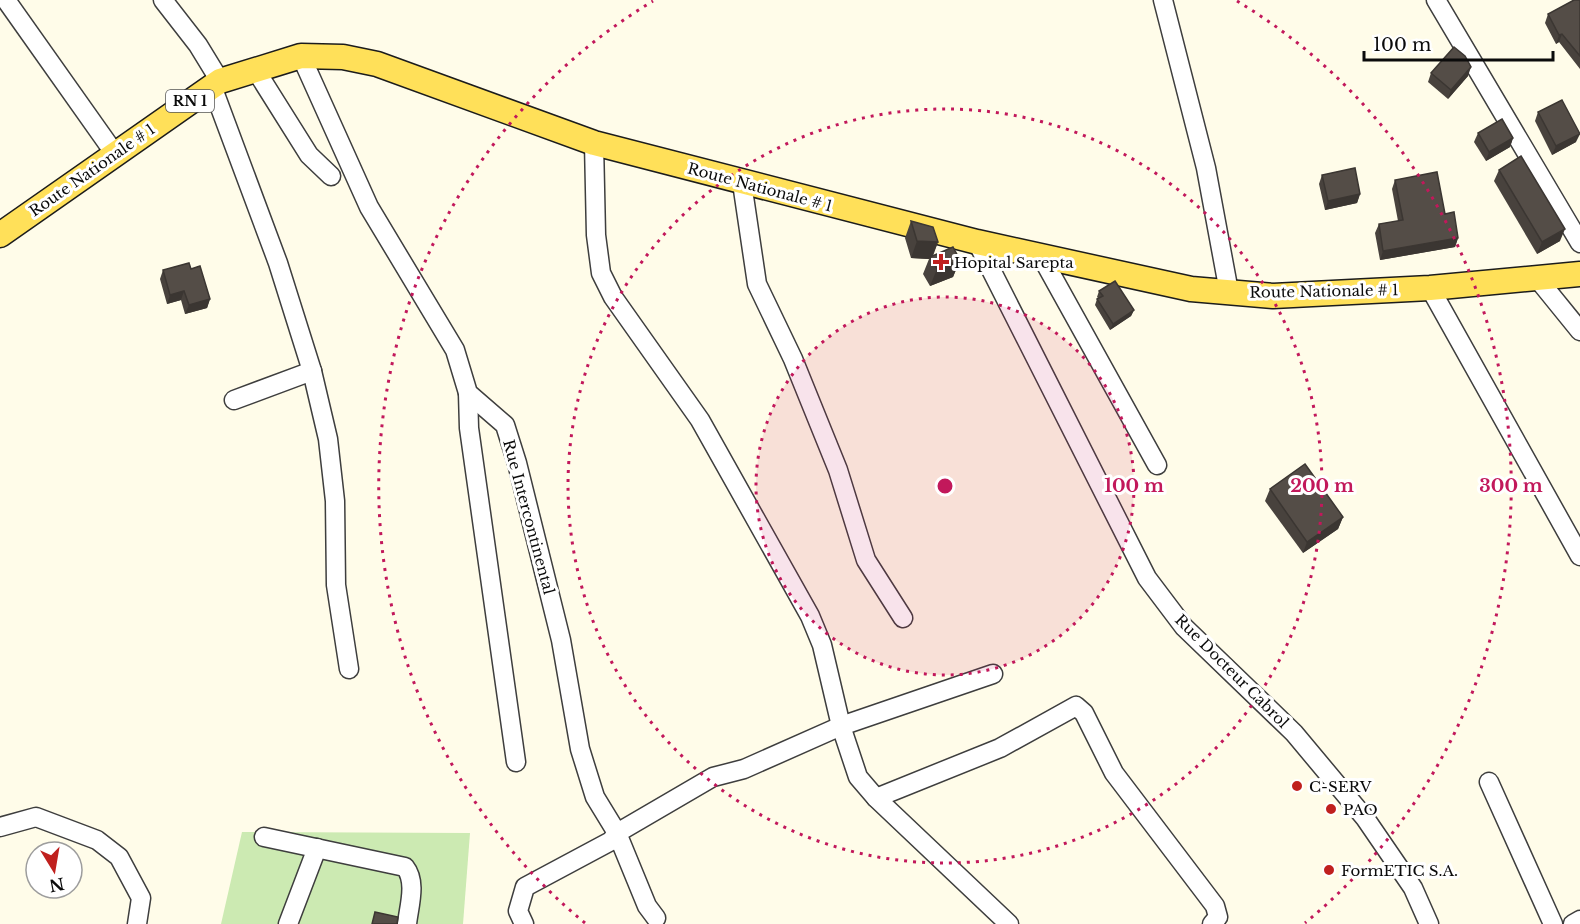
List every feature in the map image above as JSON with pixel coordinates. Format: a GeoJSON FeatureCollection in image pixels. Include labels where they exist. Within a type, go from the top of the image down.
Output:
{"type":"FeatureCollection","features":[{"type":"Feature","properties":{"kind":"main road","name":"Route Nationale # 1"},"geometry":{"type":"LineString","coordinates":[[0,235],[216,83],[301,56],[343,57],[377,64],[594,143],[977,242],[1191,289],[1273,296],[1430,288],[1580,274]]}},
{"type":"Feature","properties":{"kind":"street"},"geometry":{"type":"LineString","coordinates":[[6,0],[115,154]]}},
{"type":"Feature","properties":{"kind":"street"},"geometry":{"type":"LineString","coordinates":[[163,0],[198,45],[216,83],[278,263],[312,371],[328,439],[335,501],[336,585],[350,669]]}},
{"type":"Feature","properties":{"kind":"street"},"geometry":{"type":"LineString","coordinates":[[1163,0],[1206,168],[1229,292]]}},
{"type":"Feature","properties":{"kind":"street"},"geometry":{"type":"LineString","coordinates":[[1436,0],[1580,243]]}},
{"type":"Feature","properties":{"kind":"street"},"geometry":{"type":"LineString","coordinates":[[301,56],[369,207],[455,350],[468,393],[469,428],[516,762]]}},
{"type":"Feature","properties":{"kind":"street"},"geometry":{"type":"LineString","coordinates":[[255,69],[309,154],[331,176]]}},
{"type":"Feature","properties":{"kind":"street"},"geometry":{"type":"LineString","coordinates":[[594,143],[596,235],[601,273],[613,297],[700,420],[810,616],[822,645],[841,726],[858,777],[876,798],[1008,924]]}},
{"type":"Feature","properties":{"kind":"street"},"geometry":{"type":"LineString","coordinates":[[742,183],[757,284],[793,359],[838,470],[866,560],[903,618]]}},
{"type":"Feature","properties":{"kind":"street","name":"Rue Docteur Cabrol"},"geometry":{"type":"LineString","coordinates":[[977,242],[1147,578],[1184,627],[1294,733],[1365,818],[1413,888],[1429,924]]}},
{"type":"Feature","properties":{"kind":"street"},"geometry":{"type":"LineString","coordinates":[[1041,256],[1157,465]]}},
{"type":"Feature","properties":{"kind":"street"},"geometry":{"type":"LineString","coordinates":[[1537,278],[1580,331]]}},
{"type":"Feature","properties":{"kind":"street"},"geometry":{"type":"LineString","coordinates":[[1430,288],[1580,556]]}},
{"type":"Feature","properties":{"kind":"street"},"geometry":{"type":"LineString","coordinates":[[234,400],[312,371]]}},
{"type":"Feature","properties":{"kind":"street","name":"Rue Intercontinental"},"geometry":{"type":"LineString","coordinates":[[468,393],[505,425],[561,640],[580,749],[595,797],[647,906],[656,918]]}},
{"type":"Feature","properties":{"kind":"street"},"geometry":{"type":"LineString","coordinates":[[524,924],[518,911],[525,887],[713,777],[744,769],[841,726],[993,674]]}},
{"type":"Feature","properties":{"kind":"street"},"geometry":{"type":"LineString","coordinates":[[876,798],[1000,748],[1076,706],[1083,713],[1114,773],[1215,906],[1218,917],[1212,924]]}},
{"type":"Feature","properties":{"kind":"street"},"geometry":{"type":"LineString","coordinates":[[1489,782],[1553,924]]}},
{"type":"Feature","properties":{"kind":"street"},"geometry":{"type":"LineString","coordinates":[[0,827],[36,817],[97,840],[119,857],[141,898],[137,924]]}},
{"type":"Feature","properties":{"kind":"street"},"geometry":{"type":"LineString","coordinates":[[264,837],[405,867],[410,874],[412,887],[407,924]]}},
{"type":"Feature","properties":{"kind":"street"},"geometry":{"type":"LineString","coordinates":[[288,924],[317,848]]}},
{"type":"Feature","properties":{"kind":"street"},"geometry":{"type":"LineString","coordinates":[[1573,924],[1580,920]]}},
{"type":"Feature","properties":{"kind":"green space"},"geometry":{"type":"Polygon","coordinates":[[[242,832],[470,833],[463,924],[221,924],[242,832]]]}},
{"type":"Feature","properties":{"kind":"building"},"geometry":{"type":"Polygon","coordinates":[[[1574,0],[1580,0],[1580,56],[1562,34],[1559,35],[1548,14],[1574,0]]]}},
{"type":"Feature","properties":{"kind":"building"},"geometry":{"type":"Polygon","coordinates":[[[1454,47],[1465,56],[1471,67],[1451,90],[1431,73],[1454,47]]]}},
{"type":"Feature","properties":{"kind":"building"},"geometry":{"type":"Polygon","coordinates":[[[1562,100],[1580,134],[1556,146],[1538,112],[1562,100]]]}},
{"type":"Feature","properties":{"kind":"building"},"geometry":{"type":"Polygon","coordinates":[[[1502,119],[1513,138],[1489,152],[1478,133],[1502,119]]]}},
{"type":"Feature","properties":{"kind":"building"},"geometry":{"type":"Polygon","coordinates":[[[1521,156],[1565,229],[1542,242],[1499,170],[1521,156]]]}},
{"type":"Feature","properties":{"kind":"building"},"geometry":{"type":"Polygon","coordinates":[[[1355,168],[1360,194],[1328,201],[1322,175],[1355,168]]]}},
{"type":"Feature","properties":{"kind":"building"},"geometry":{"type":"Polygon","coordinates":[[[1437,172],[1445,214],[1454,212],[1458,238],[1383,251],[1379,224],[1403,220],[1395,180],[1437,172]]]}},
{"type":"Feature","properties":{"kind":"building"},"geometry":{"type":"Polygon","coordinates":[[[911,221],[933,227],[938,242],[917,241],[911,221]]]}},
{"type":"Feature","properties":{"kind":"building"},"geometry":{"type":"Polygon","coordinates":[[[953,247],[960,260],[937,269],[930,257],[953,247]]]}},
{"type":"Feature","properties":{"kind":"building"},"geometry":{"type":"Polygon","coordinates":[[[189,263],[191,269],[200,266],[210,299],[189,305],[184,291],[170,295],[163,270],[189,263]]]}},
{"type":"Feature","properties":{"kind":"building"},"geometry":{"type":"Polygon","coordinates":[[[1115,281],[1134,310],[1113,324],[1097,299],[1103,296],[1099,291],[1115,281]]]}},
{"type":"Feature","properties":{"kind":"building"},"geometry":{"type":"Polygon","coordinates":[[[1305,464],[1343,517],[1307,542],[1270,489],[1305,464]]]}},
{"type":"Feature","properties":{"kind":"building"},"geometry":{"type":"Polygon","coordinates":[[[375,912],[398,917],[397,924],[372,924],[375,912]]]}},
{"type":"Feature","properties":{"kind":"place","name":"Hopital Sarepta"},"geometry":{"type":"Point","coordinates":[941,262]}},
{"type":"Feature","properties":{"kind":"place","name":"C-SERV"},"geometry":{"type":"Point","coordinates":[1297,786]}},
{"type":"Feature","properties":{"kind":"place","name":"PAO"},"geometry":{"type":"Point","coordinates":[1331,809]}},
{"type":"Feature","properties":{"kind":"place","name":"FormETIC S.A."},"geometry":{"type":"Point","coordinates":[1329,870]}}]}
